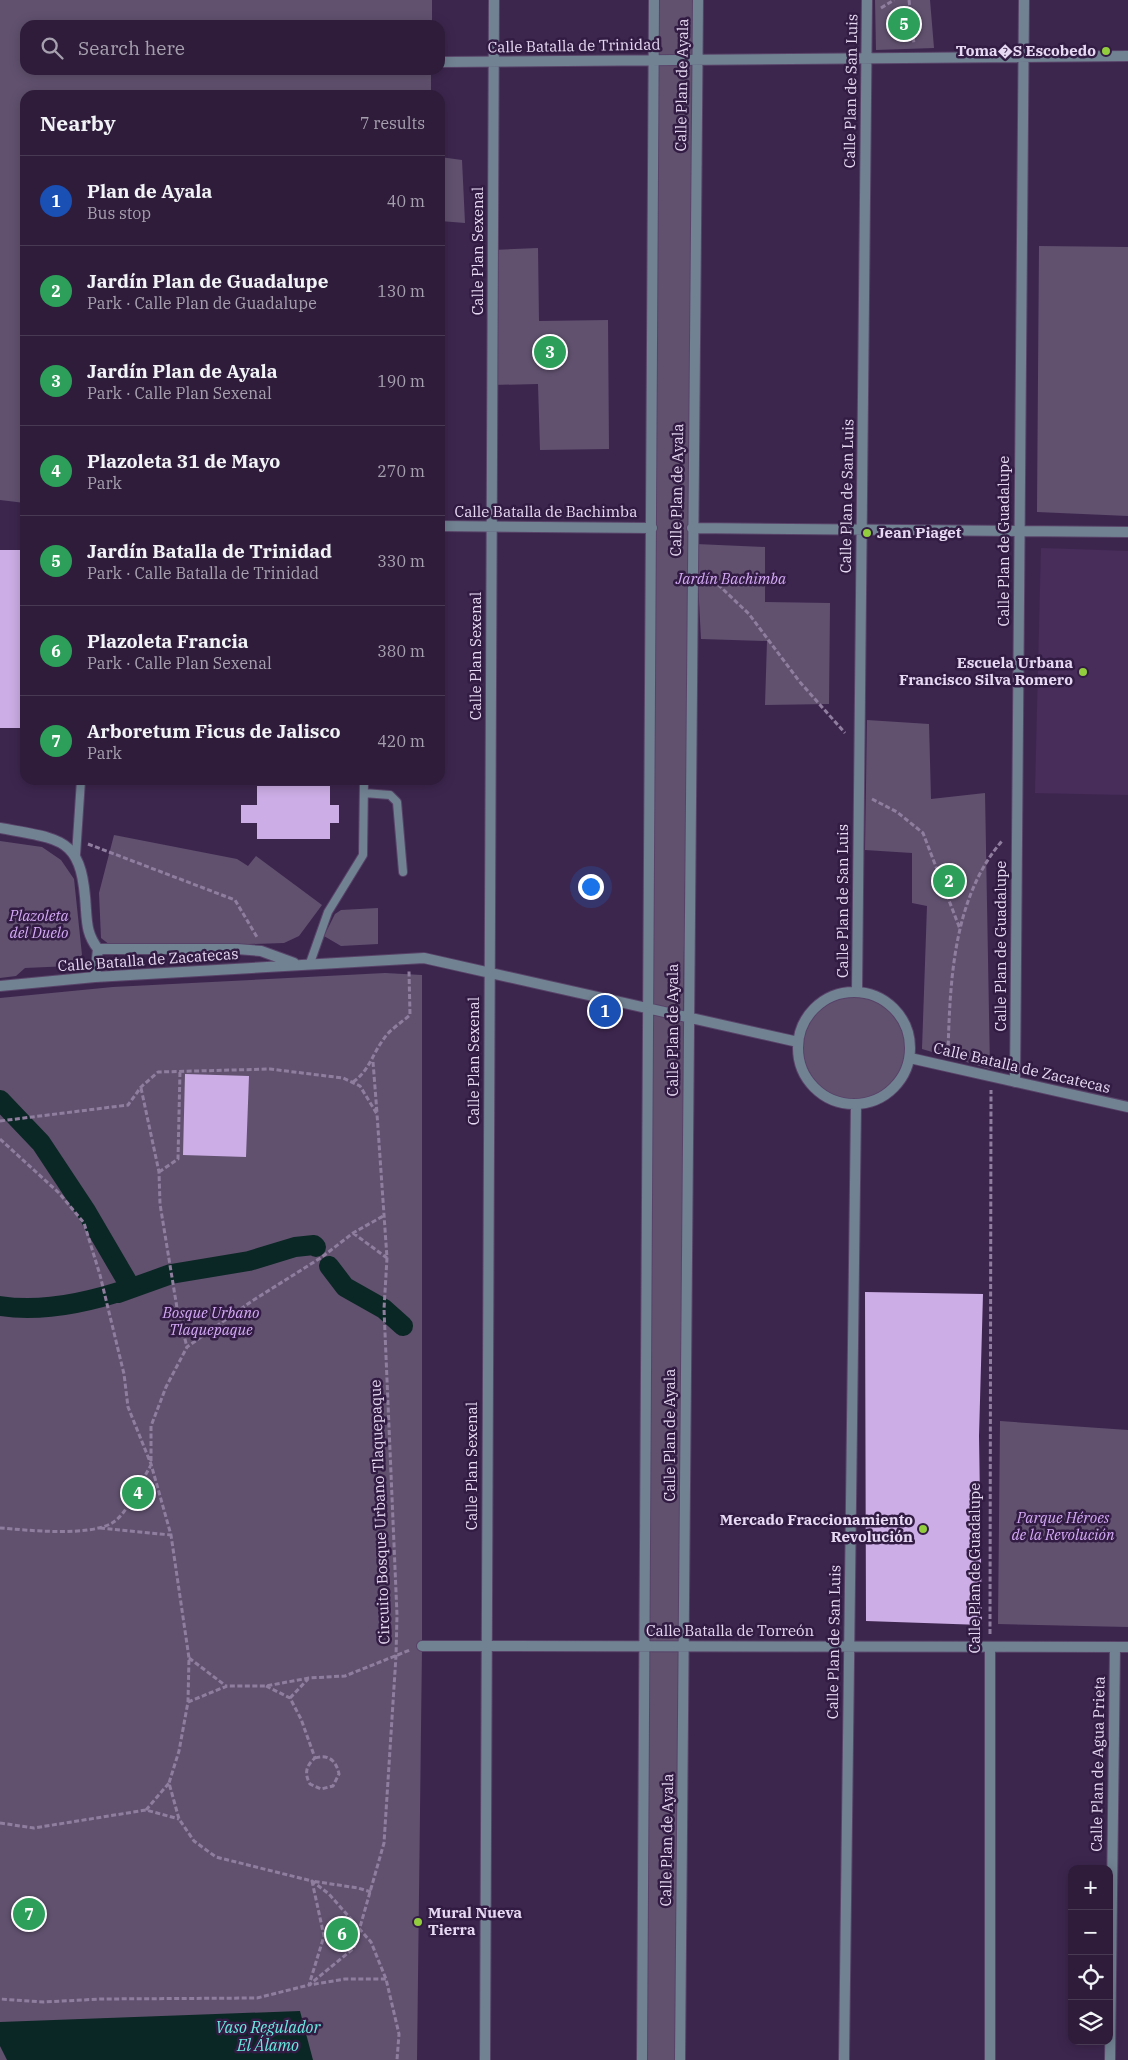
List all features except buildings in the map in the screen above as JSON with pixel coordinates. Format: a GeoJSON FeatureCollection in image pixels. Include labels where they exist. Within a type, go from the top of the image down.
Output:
{"type":"FeatureCollection","features":[{"type":"Feature","properties":{"kind":"street","name":"Calle Plan Sexenal"},"geometry":{"type":"LineString","coordinates":[[485,2060],[494,0]]}},
{"type":"Feature","properties":{"kind":"street","name":"Calle Plan de Ayala"},"geometry":{"type":"LineString","coordinates":[[642,2060],[654,0]]}},
{"type":"Feature","properties":{"kind":"street","name":"Calle Plan de Ayala"},"geometry":{"type":"LineString","coordinates":[[680,2060],[698,0]]}},
{"type":"Feature","properties":{"kind":"street","name":"Calle Plan de San Luis"},"geometry":{"type":"LineString","coordinates":[[857,992],[867,0]]}},
{"type":"Feature","properties":{"kind":"street","name":"Calle Plan de Guadalupe"},"geometry":{"type":"LineString","coordinates":[[1015,1082],[1024,0]]}},
{"type":"Feature","properties":{"kind":"street","name":"Calle Batalla de Trinidad"},"geometry":{"type":"LineString","coordinates":[[445,62],[1128,56]]}},
{"type":"Feature","properties":{"kind":"street","name":"Calle Batalla de Bachimba"},"geometry":{"type":"LineString","coordinates":[[445,526],[652,528]]}},
{"type":"Feature","properties":{"kind":"street"},"geometry":{"type":"LineString","coordinates":[[692,528],[1128,532]]}},
{"type":"Feature","properties":{"kind":"street"},"geometry":{"type":"LineString","coordinates":[[0,828],[54,838],[65,844],[76,855]]}},
{"type":"Feature","properties":{"kind":"street","name":"Calle Batalla de Zacatecas"},"geometry":{"type":"LineString","coordinates":[[76,855],[84,880],[89,936],[98,950],[227,948],[261,951],[297,964]]}},
{"type":"Feature","properties":{"kind":"street"},"geometry":{"type":"LineString","coordinates":[[95,977],[98,950]]}},
{"type":"Feature","properties":{"kind":"street","name":"Calle Batalla de Zacatecas"},"geometry":{"type":"LineString","coordinates":[[0,986],[95,977],[310,963],[408,958],[434,959],[489,974],[798,1042]]}},
{"type":"Feature","properties":{"kind":"street"},"geometry":{"type":"LineString","coordinates":[[857,992],[873,995],[887,1002],[898,1013],[906,1027],[910,1042],[910,1058],[904,1076],[891,1091],[875,1101],[856,1105],[832,1101],[813,1087],[801,1066],[798,1042],[804,1022],[818,1005],[836,994],[857,992]]}},
{"type":"Feature","properties":{"kind":"street","name":"Calle Batalla de Zacatecas"},"geometry":{"type":"LineString","coordinates":[[910,1058],[1128,1107]]}},
{"type":"Feature","properties":{"kind":"street","name":"Calle Plan de San Luis"},"geometry":{"type":"LineString","coordinates":[[844,2060],[856,1105]]}},
{"type":"Feature","properties":{"kind":"street","name":"Calle Batalla de Torreón"},"geometry":{"type":"LineString","coordinates":[[422,1646],[1128,1648]]}},
{"type":"Feature","properties":{"kind":"street","name":"Calle Plan de Guadalupe"},"geometry":{"type":"LineString","coordinates":[[990,1647],[990,2060]]}},
{"type":"Feature","properties":{"kind":"street","name":"Calle Plan de Agua Prieta"},"geometry":{"type":"LineString","coordinates":[[1110,2060],[1114,1647]]}},
{"type":"Feature","properties":{"kind":"lane"},"geometry":{"type":"LineString","coordinates":[[76,855],[81,785]]}},
{"type":"Feature","properties":{"kind":"lane"},"geometry":{"type":"LineString","coordinates":[[310,963],[328,912],[363,855],[364,785]]}},
{"type":"Feature","properties":{"kind":"lane"},"geometry":{"type":"LineString","coordinates":[[364,793],[390,795],[397,802],[402,872]]}},
{"type":"Feature","properties":{"kind":"path"},"geometry":{"type":"LineString","coordinates":[[907,58],[914,44],[909,0]]}},
{"type":"Feature","properties":{"kind":"path"},"geometry":{"type":"LineString","coordinates":[[692,558],[749,614],[798,681],[859,748]]}},
{"type":"Feature","properties":{"kind":"path"},"geometry":{"type":"LineString","coordinates":[[859,793],[897,812],[922,833],[960,929]]}},
{"type":"Feature","properties":{"kind":"path"},"geometry":{"type":"LineString","coordinates":[[947,1066],[949,1005],[963,916],[986,860],[1017,824]]}},
{"type":"Feature","properties":{"kind":"path"},"geometry":{"type":"LineString","coordinates":[[77,840],[235,900],[260,943],[261,951]]}},
{"type":"Feature","properties":{"kind":"path"},"geometry":{"type":"LineString","coordinates":[[343,1078],[352,1082],[362,1075],[384,1038],[410,1015],[408,958]]}},
{"type":"Feature","properties":{"kind":"path"},"geometry":{"type":"LineString","coordinates":[[372,1061],[377,1114]]}},
{"type":"Feature","properties":{"kind":"path","name":"Circuito Bosque Urbano Tlaquepaque"},"geometry":{"type":"LineString","coordinates":[[0,1121],[128,1105],[141,1087],[158,1072],[270,1069],[343,1078],[360,1086],[377,1114],[385,1215],[387,1258],[384,1309],[397,1615],[384,1843],[354,1948],[309,1986],[257,1998],[44,2002],[0,1999]]}},
{"type":"Feature","properties":{"kind":"path"},"geometry":{"type":"LineString","coordinates":[[159,1172],[178,1159],[180,1071]]}},
{"type":"Feature","properties":{"kind":"path","name":"Calle Plan de Guadalupe"},"geometry":{"type":"LineString","coordinates":[[990,1647],[991,1076]]}},
{"type":"Feature","properties":{"kind":"path"},"geometry":{"type":"LineString","coordinates":[[141,1087],[159,1172],[160,1204],[172,1283],[188,1348]]}},
{"type":"Feature","properties":{"kind":"path"},"geometry":{"type":"LineString","coordinates":[[0,1139],[59,1193],[84,1223],[100,1275],[124,1374],[128,1407],[151,1464],[171,1535],[189,1658],[188,1702],[179,1751],[169,1783],[146,1810]]}},
{"type":"Feature","properties":{"kind":"path"},"geometry":{"type":"LineString","coordinates":[[0,1528],[52,1533],[97,1528],[113,1523],[120,1515],[151,1464],[151,1426],[166,1387],[188,1348],[252,1301],[385,1215]]}},
{"type":"Feature","properties":{"kind":"path"},"geometry":{"type":"LineString","coordinates":[[353,1234],[387,1258]]}},
{"type":"Feature","properties":{"kind":"path"},"geometry":{"type":"LineString","coordinates":[[97,1528],[171,1535]]}},
{"type":"Feature","properties":{"kind":"path"},"geometry":{"type":"LineString","coordinates":[[188,1702],[227,1686],[266,1686],[309,1678],[346,1676],[396,1656]]}},
{"type":"Feature","properties":{"kind":"path"},"geometry":{"type":"LineString","coordinates":[[189,1658],[227,1686]]}},
{"type":"Feature","properties":{"kind":"path"},"geometry":{"type":"LineString","coordinates":[[290,1698],[309,1678]]}},
{"type":"Feature","properties":{"kind":"path"},"geometry":{"type":"LineString","coordinates":[[266,1686],[290,1698],[301,1719],[314,1758]]}},
{"type":"Feature","properties":{"kind":"path"},"geometry":{"type":"LineString","coordinates":[[328,1757],[338,1767],[339,1774],[336,1782],[328,1788],[316,1788],[307,1778],[308,1764],[314,1758],[328,1757]]}},
{"type":"Feature","properties":{"kind":"path"},"geometry":{"type":"LineString","coordinates":[[169,1783],[179,1819],[194,1841],[216,1857],[312,1881],[371,1892]]}},
{"type":"Feature","properties":{"kind":"path"},"geometry":{"type":"LineString","coordinates":[[0,1823],[34,1828],[146,1810],[179,1819]]}},
{"type":"Feature","properties":{"kind":"path"},"geometry":{"type":"LineString","coordinates":[[312,1881],[329,1894],[371,1942],[386,1979],[399,2034],[398,2060]]}},
{"type":"Feature","properties":{"kind":"path"},"geometry":{"type":"LineString","coordinates":[[312,1881],[324,1936],[309,1986],[345,1979],[386,1979]]}},
{"type":"Feature","properties":{"kind":"shaded area","name":"Escuela Urbana Francisco Silva Romero"},"geometry":{"type":"Polygon","coordinates":[[[1041,548],[1128,551],[1128,795],[1035,793],[1041,548]]]}},
{"type":"Feature","properties":{"kind":"green space"},"geometry":{"type":"Polygon","coordinates":[[[0,0],[432,0],[432,20],[20,20],[20,75],[431,75],[431,90],[20,90],[20,502],[0,500],[0,0]]]}},
{"type":"Feature","properties":{"kind":"green space"},"geometry":{"type":"Polygon","coordinates":[[[654,0],[693,0],[693,60],[697,64],[683,1012],[649,1009],[654,0]]]}},
{"type":"Feature","properties":{"kind":"green space"},"geometry":{"type":"Polygon","coordinates":[[[875,0],[930,0],[934,48],[876,50],[875,0]]]}},
{"type":"Feature","properties":{"kind":"green space"},"geometry":{"type":"Polygon","coordinates":[[[445,158],[462,160],[465,223],[445,221],[445,158]]]}},
{"type":"Feature","properties":{"kind":"green space"},"geometry":{"type":"Polygon","coordinates":[[[1039,246],[1128,247],[1128,516],[1037,512],[1039,246]]]}},
{"type":"Feature","properties":{"kind":"green space"},"geometry":{"type":"Polygon","coordinates":[[[538,248],[539,321],[608,320],[609,449],[540,450],[538,384],[492,385],[493,250],[538,248]]]}},
{"type":"Feature","properties":{"kind":"green space","name":"Jardín Bachimba"},"geometry":{"type":"Polygon","coordinates":[[[696,544],[765,547],[765,602],[830,603],[829,704],[765,705],[767,641],[701,639],[696,544]]]}},
{"type":"Feature","properties":{"kind":"green space"},"geometry":{"type":"Polygon","coordinates":[[[867,720],[929,724],[931,799],[985,793],[990,1069],[922,1049],[927,906],[912,903],[912,853],[865,850],[867,720]]]}},
{"type":"Feature","properties":{"kind":"green space"},"geometry":{"type":"Polygon","coordinates":[[[114,835],[237,859],[248,866],[256,856],[322,905],[299,936],[284,943],[114,948],[101,938],[99,893],[114,835]]]}},
{"type":"Feature","properties":{"kind":"green space","name":"Plazoleta del Duelo"},"geometry":{"type":"Polygon","coordinates":[[[0,841],[42,847],[61,860],[74,879],[82,955],[70,966],[25,968],[16,976],[0,978],[0,841]]]}},
{"type":"Feature","properties":{"kind":"green space"},"geometry":{"type":"Polygon","coordinates":[[[378,908],[378,944],[341,946],[324,936],[335,914],[341,910],[378,908]]]}},
{"type":"Feature","properties":{"kind":"green space","name":"Bosque Urbano Tlaquepaque"},"geometry":{"type":"Polygon","coordinates":[[[385,973],[422,975],[422,1646],[417,2060],[0,2060],[0,998],[113,987],[385,973]]]}},
{"type":"Feature","properties":{"kind":"green space"},"geometry":{"type":"Polygon","coordinates":[[[854,992],[875,996],[894,1008],[906,1027],[910,1048],[906,1069],[894,1088],[875,1100],[854,1104],[833,1100],[814,1088],[802,1069],[798,1048],[802,1027],[814,1008],[833,996],[854,992]]]}},
{"type":"Feature","properties":{"kind":"green space"},"geometry":{"type":"Polygon","coordinates":[[[649,1014],[688,1018],[679,1646],[645,1646],[649,1014]]]}},
{"type":"Feature","properties":{"kind":"green space","name":"Parque Héroes de la Revolución"},"geometry":{"type":"Polygon","coordinates":[[[1000,1421],[1128,1430],[1128,1627],[998,1624],[1000,1421]]]}},
{"type":"Feature","properties":{"kind":"green space"},"geometry":{"type":"Polygon","coordinates":[[[650,1649],[678,1650],[681,2060],[643,2060],[650,1649]]]}},
{"type":"Feature","properties":{"kind":"water","name":"Vaso Regulador El Álamo"},"geometry":{"type":"Polygon","coordinates":[[[300,2011],[313,2060],[7,2060],[0,2046],[0,2022],[300,2011]]]}},
{"type":"Feature","properties":{"kind":"waterway"},"geometry":{"type":"LineString","coordinates":[[0,1100],[41,1143],[86,1211],[131,1288],[99,1298],[66,1305],[33,1308],[0,1306]]}},
{"type":"Feature","properties":{"kind":"waterway"},"geometry":{"type":"LineString","coordinates":[[118,1293],[171,1274],[249,1261],[295,1247],[314,1245],[316,1247]]}},
{"type":"Feature","properties":{"kind":"waterway"},"geometry":{"type":"LineString","coordinates":[[329,1266],[345,1287],[384,1309],[403,1326]]}},
{"type":"Feature","properties":{"kind":"place","name":"Jardín Batalla de Trinidad"},"geometry":{"type":"Point","coordinates":[904,24]}},
{"type":"Feature","properties":{"kind":"place","name":"Toma�S Escobedo"},"geometry":{"type":"Point","coordinates":[1106,51]}},
{"type":"Feature","properties":{"kind":"place","name":"Jardín Plan de Ayala"},"geometry":{"type":"Point","coordinates":[550,352]}},
{"type":"Feature","properties":{"kind":"place","name":"Jean Piaget"},"geometry":{"type":"Point","coordinates":[867,533]}},
{"type":"Feature","properties":{"kind":"place","name":"Escuela Urbana Francisco Silva Romero"},"geometry":{"type":"Point","coordinates":[1083,672]}},
{"type":"Feature","properties":{"kind":"place","name":"Jardín Plan de Guadalupe"},"geometry":{"type":"Point","coordinates":[949,881]}},
{"type":"Feature","properties":{"kind":"place","name":"Plan de Ayala"},"geometry":{"type":"Point","coordinates":[605,1011]}},
{"type":"Feature","properties":{"kind":"place","name":"Plazoleta 31 de Mayo"},"geometry":{"type":"Point","coordinates":[138,1493]}},
{"type":"Feature","properties":{"kind":"place","name":"Mercado Fraccionamiento Revolución"},"geometry":{"type":"Point","coordinates":[923,1529]}},
{"type":"Feature","properties":{"kind":"place","name":"Arboretum Ficus de Jalisco"},"geometry":{"type":"Point","coordinates":[29,1914]}},
{"type":"Feature","properties":{"kind":"place","name":"Mural Nueva Tierra"},"geometry":{"type":"Point","coordinates":[418,1922]}},
{"type":"Feature","properties":{"kind":"place","name":"Plazoleta Francia"},"geometry":{"type":"Point","coordinates":[342,1934]}}]}
